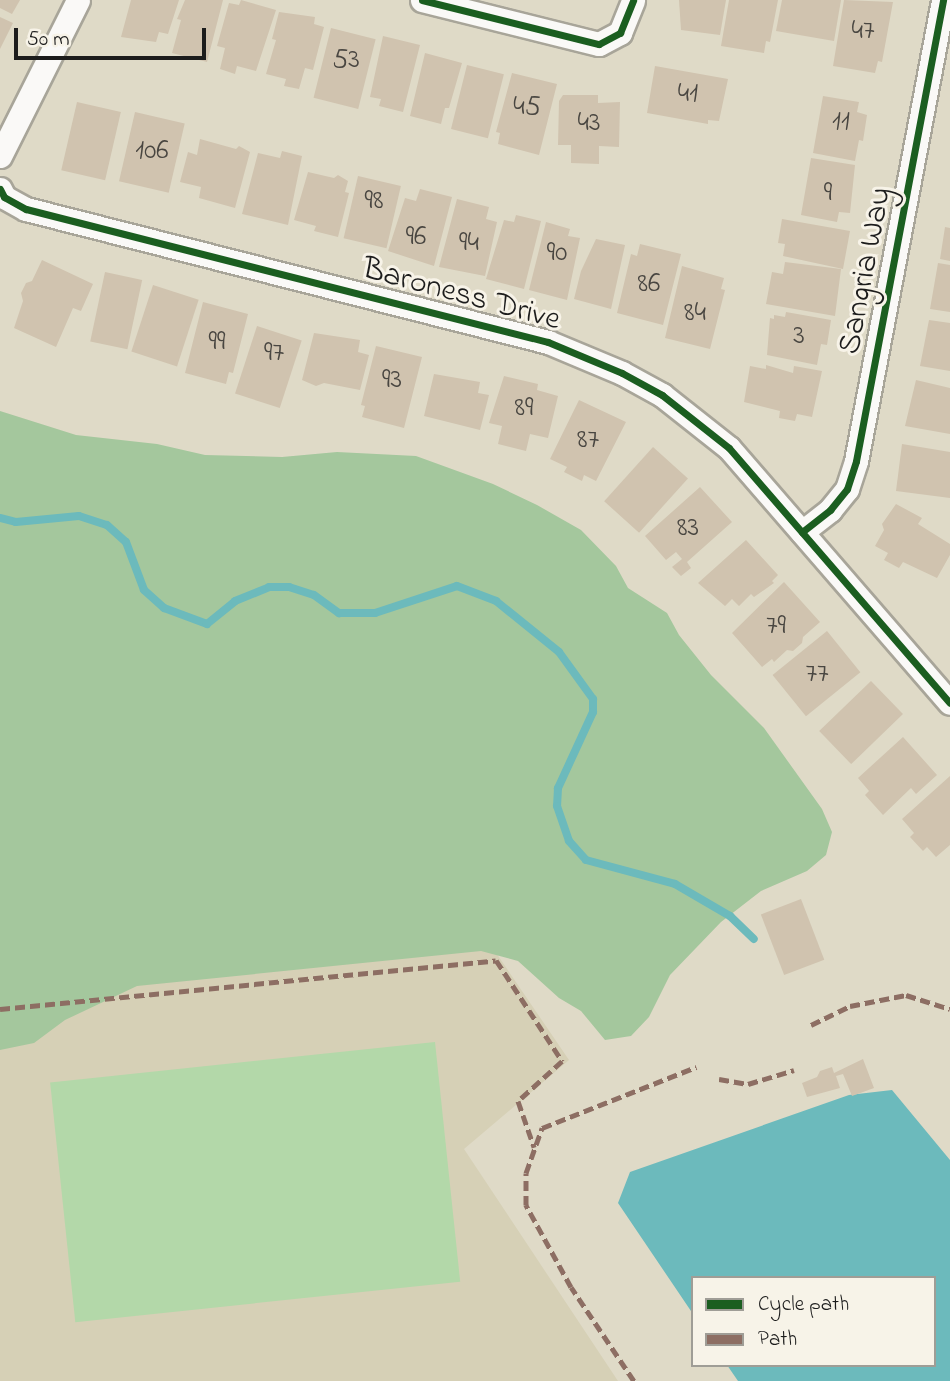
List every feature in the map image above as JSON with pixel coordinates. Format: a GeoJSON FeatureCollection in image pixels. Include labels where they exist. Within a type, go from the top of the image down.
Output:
{"type":"FeatureCollection","features":[{"type":"Feature","properties":{"kind":"street"},"geometry":{"type":"LineString","coordinates":[[0,156],[78,0]]}},
{"type":"Feature","properties":{"kind":"street"},"geometry":{"type":"LineString","coordinates":[[422,0],[599,44],[620,33],[634,0]]}},
{"type":"Feature","properties":{"kind":"street","name":"Sangria Way"},"geometry":{"type":"LineString","coordinates":[[802,532],[830,510],[847,489],[856,461],[943,0]]}},
{"type":"Feature","properties":{"kind":"street","name":"Baroness Drive"},"geometry":{"type":"LineString","coordinates":[[0,189],[5,197],[26,209],[548,342],[580,354],[662,395],[729,448],[950,703]]}},
{"type":"Feature","properties":{"kind":"shaded area"},"geometry":{"type":"Polygon","coordinates":[[[490,944],[569,1060],[464,1149],[618,1381],[0,1381],[0,994],[490,944]]]}},
{"type":"Feature","properties":{"kind":"green space"},"geometry":{"type":"Polygon","coordinates":[[[0,411],[76,435],[157,444],[205,455],[282,457],[337,452],[416,456],[493,484],[537,505],[581,530],[616,566],[628,588],[667,613],[679,635],[711,675],[764,728],[822,809],[832,832],[826,855],[807,871],[761,891],[721,922],[670,975],[649,1017],[631,1036],[605,1040],[581,1011],[559,998],[518,961],[481,951],[137,986],[65,1020],[34,1043],[0,1050],[0,411]]]}},
{"type":"Feature","properties":{"kind":"green space"},"geometry":{"type":"Polygon","coordinates":[[[435,1042],[460,1282],[75,1322],[50,1082],[435,1042]]]}},
{"type":"Feature","properties":{"kind":"water"},"geometry":{"type":"Polygon","coordinates":[[[892,1090],[950,1160],[950,1381],[738,1381],[728,1367],[936,1367],[936,1276],[691,1276],[691,1311],[618,1203],[630,1172],[849,1095],[892,1090]]]}},
{"type":"Feature","properties":{"kind":"building"},"geometry":{"type":"Polygon","coordinates":[[[0,0],[20,0],[12,14],[0,8],[0,0]]]}},
{"type":"Feature","properties":{"kind":"building"},"geometry":{"type":"Polygon","coordinates":[[[131,0],[179,0],[168,34],[159,32],[156,42],[121,37],[131,0]]]}},
{"type":"Feature","properties":{"kind":"building"},"geometry":{"type":"Polygon","coordinates":[[[185,0],[223,0],[207,62],[172,53],[181,20],[177,19],[185,0]]]}},
{"type":"Feature","properties":{"kind":"building"},"geometry":{"type":"Polygon","coordinates":[[[241,0],[276,10],[256,71],[237,66],[235,74],[220,69],[225,48],[217,46],[229,3],[239,5],[241,0]]]}},
{"type":"Feature","properties":{"kind":"building"},"geometry":{"type":"Polygon","coordinates":[[[679,0],[726,0],[720,35],[681,30],[679,0]]]}},
{"type":"Feature","properties":{"kind":"building"},"geometry":{"type":"Polygon","coordinates":[[[729,0],[778,0],[770,42],[766,41],[764,53],[721,46],[729,0]]]}},
{"type":"Feature","properties":{"kind":"building"},"geometry":{"type":"Polygon","coordinates":[[[782,0],[841,0],[834,41],[776,31],[782,0]]]}},
{"type":"Feature","properties":{"kind":"building"},"geometry":{"type":"Polygon","coordinates":[[[844,0],[893,2],[882,62],[878,61],[875,73],[833,66],[844,0]]]}},
{"type":"Feature","properties":{"kind":"building"},"geometry":{"type":"Polygon","coordinates":[[[279,12],[315,17],[314,24],[324,27],[313,70],[305,68],[299,89],[284,86],[286,79],[266,74],[276,40],[272,39],[279,12]]]}},
{"type":"Feature","properties":{"kind":"building"},"geometry":{"type":"Polygon","coordinates":[[[0,17],[13,23],[0,49],[0,17]]]}},
{"type":"Feature","properties":{"kind":"building"},"geometry":{"type":"Polygon","coordinates":[[[331,28],[376,39],[358,109],[314,98],[331,28]]]}},
{"type":"Feature","properties":{"kind":"building"},"geometry":{"type":"Polygon","coordinates":[[[383,36],[420,45],[403,112],[379,106],[381,99],[370,97],[383,36]]]}},
{"type":"Feature","properties":{"kind":"building"},"geometry":{"type":"Polygon","coordinates":[[[425,53],[462,63],[449,108],[445,108],[441,124],[410,116],[425,53]]]}},
{"type":"Feature","properties":{"kind":"building"},"geometry":{"type":"Polygon","coordinates":[[[467,65],[504,74],[488,138],[451,129],[467,65]]]}},
{"type":"Feature","properties":{"kind":"building"},"geometry":{"type":"Polygon","coordinates":[[[655,66],[728,79],[719,121],[708,120],[708,124],[647,113],[655,66]]]}},
{"type":"Feature","properties":{"kind":"building"},"geometry":{"type":"Polygon","coordinates":[[[512,73],[557,84],[539,155],[498,144],[500,133],[496,132],[512,73]]]}},
{"type":"Feature","properties":{"kind":"building"},"geometry":{"type":"Polygon","coordinates":[[[563,95],[598,95],[598,103],[620,102],[619,147],[599,146],[599,164],[571,163],[571,145],[558,145],[559,101],[563,95]]]}},
{"type":"Feature","properties":{"kind":"building"},"geometry":{"type":"Polygon","coordinates":[[[823,96],[859,102],[857,112],[867,115],[863,141],[859,140],[855,161],[813,153],[823,96]]]}},
{"type":"Feature","properties":{"kind":"building"},"geometry":{"type":"Polygon","coordinates":[[[77,102],[121,112],[105,180],[61,170],[77,102]]]}},
{"type":"Feature","properties":{"kind":"building"},"geometry":{"type":"Polygon","coordinates":[[[135,112],[185,123],[169,193],[119,181],[135,112]]]}},
{"type":"Feature","properties":{"kind":"building"},"geometry":{"type":"Polygon","coordinates":[[[200,139],[236,149],[239,146],[250,152],[235,208],[199,198],[201,187],[180,182],[188,152],[197,155],[200,139]]]}},
{"type":"Feature","properties":{"kind":"building"},"geometry":{"type":"Polygon","coordinates":[[[282,151],[302,156],[288,225],[242,214],[258,153],[280,158],[282,151]]]}},
{"type":"Feature","properties":{"kind":"building"},"geometry":{"type":"Polygon","coordinates":[[[811,158],[855,165],[850,213],[839,212],[837,222],[801,215],[811,158]]]}},
{"type":"Feature","properties":{"kind":"building"},"geometry":{"type":"Polygon","coordinates":[[[308,172],[334,178],[338,175],[348,181],[345,192],[349,193],[338,237],[314,231],[316,226],[294,220],[308,172]]]}},
{"type":"Feature","properties":{"kind":"building"},"geometry":{"type":"Polygon","coordinates":[[[358,176],[401,186],[386,248],[344,238],[358,176]]]}},
{"type":"Feature","properties":{"kind":"building"},"geometry":{"type":"Polygon","coordinates":[[[420,189],[452,197],[434,266],[388,251],[405,198],[416,201],[420,189]]]}},
{"type":"Feature","properties":{"kind":"building"},"geometry":{"type":"Polygon","coordinates":[[[457,199],[489,207],[486,219],[497,222],[485,276],[439,267],[457,199]]]}},
{"type":"Feature","properties":{"kind":"building"},"geometry":{"type":"Polygon","coordinates":[[[516,215],[541,221],[524,289],[486,279],[504,220],[514,222],[516,215]]]}},
{"type":"Feature","properties":{"kind":"building"},"geometry":{"type":"Polygon","coordinates":[[[782,219],[850,231],[843,269],[783,256],[785,244],[778,243],[782,219]]]}},
{"type":"Feature","properties":{"kind":"building"},"geometry":{"type":"Polygon","coordinates":[[[546,222],[570,229],[568,236],[580,238],[567,300],[529,290],[546,222]]]}},
{"type":"Feature","properties":{"kind":"building"},"geometry":{"type":"Polygon","coordinates":[[[945,227],[950,228],[950,261],[940,259],[945,227]]]}},
{"type":"Feature","properties":{"kind":"building"},"geometry":{"type":"Polygon","coordinates":[[[596,239],[625,245],[611,309],[574,299],[581,271],[596,239]]]}},
{"type":"Feature","properties":{"kind":"building"},"geometry":{"type":"Polygon","coordinates":[[[640,244],[681,254],[663,325],[617,313],[631,254],[637,256],[640,244]]]}},
{"type":"Feature","properties":{"kind":"building"},"geometry":{"type":"Polygon","coordinates":[[[42,260],[93,284],[81,311],[73,308],[56,347],[14,328],[23,301],[21,293],[26,283],[32,281],[42,260]]]}},
{"type":"Feature","properties":{"kind":"building"},"geometry":{"type":"Polygon","coordinates":[[[785,262],[841,269],[835,316],[766,304],[772,272],[783,274],[785,262]]]}},
{"type":"Feature","properties":{"kind":"building"},"geometry":{"type":"Polygon","coordinates":[[[938,263],[950,265],[950,312],[930,309],[938,263]]]}},
{"type":"Feature","properties":{"kind":"building"},"geometry":{"type":"Polygon","coordinates":[[[682,266],[724,278],[721,289],[725,290],[710,349],[665,338],[682,266]]]}},
{"type":"Feature","properties":{"kind":"building"},"geometry":{"type":"Polygon","coordinates":[[[105,272],[142,280],[127,349],[90,341],[105,272]]]}},
{"type":"Feature","properties":{"kind":"building"},"geometry":{"type":"Polygon","coordinates":[[[153,285],[199,300],[177,366],[131,352],[153,285]]]}},
{"type":"Feature","properties":{"kind":"building"},"geometry":{"type":"Polygon","coordinates":[[[203,302],[248,314],[233,373],[229,372],[226,384],[185,373],[203,302]]]}},
{"type":"Feature","properties":{"kind":"building"},"geometry":{"type":"Polygon","coordinates":[[[786,312],[831,320],[827,345],[821,344],[817,365],[767,355],[770,318],[774,319],[774,315],[785,317],[786,312]]]}},
{"type":"Feature","properties":{"kind":"building"},"geometry":{"type":"Polygon","coordinates":[[[929,320],[950,323],[950,371],[920,366],[929,320]]]}},
{"type":"Feature","properties":{"kind":"building"},"geometry":{"type":"Polygon","coordinates":[[[257,326],[302,341],[280,408],[235,394],[257,326]]]}},
{"type":"Feature","properties":{"kind":"building"},"geometry":{"type":"Polygon","coordinates":[[[314,333],[360,340],[358,352],[369,355],[360,390],[324,383],[316,386],[302,380],[314,333]]]}},
{"type":"Feature","properties":{"kind":"building"},"geometry":{"type":"Polygon","coordinates":[[[376,346],[422,357],[404,428],[362,417],[365,406],[361,405],[376,346]]]}},
{"type":"Feature","properties":{"kind":"building"},"geometry":{"type":"Polygon","coordinates":[[[766,365],[793,373],[794,366],[822,371],[812,417],[797,414],[795,421],[779,418],[780,411],[744,402],[750,366],[766,369],[766,365]]]}},
{"type":"Feature","properties":{"kind":"building"},"geometry":{"type":"Polygon","coordinates":[[[434,374],[480,382],[478,393],[489,395],[480,430],[424,416],[434,374]]]}},
{"type":"Feature","properties":{"kind":"building"},"geometry":{"type":"Polygon","coordinates":[[[504,376],[538,384],[537,390],[558,396],[548,438],[530,434],[526,451],[498,444],[502,426],[489,423],[504,376]]]}},
{"type":"Feature","properties":{"kind":"building"},"geometry":{"type":"Polygon","coordinates":[[[916,380],[950,388],[950,434],[905,426],[916,380]]]}},
{"type":"Feature","properties":{"kind":"building"},"geometry":{"type":"Polygon","coordinates":[[[579,400],[626,422],[596,481],[584,475],[582,481],[564,472],[567,467],[550,459],[579,400]]]}},
{"type":"Feature","properties":{"kind":"building"},"geometry":{"type":"Polygon","coordinates":[[[902,444],[950,452],[950,498],[896,491],[902,444]]]}},
{"type":"Feature","properties":{"kind":"building"},"geometry":{"type":"Polygon","coordinates":[[[653,447],[688,478],[639,533],[604,501],[653,447]]]}},
{"type":"Feature","properties":{"kind":"building"},"geometry":{"type":"Polygon","coordinates":[[[700,487],[732,522],[687,562],[691,568],[681,576],[672,567],[682,559],[676,552],[666,560],[645,536],[700,487]]]}},
{"type":"Feature","properties":{"kind":"building"},"geometry":{"type":"Polygon","coordinates":[[[896,504],[922,518],[918,524],[950,544],[950,555],[937,578],[903,562],[899,568],[884,560],[888,553],[875,546],[884,530],[882,524],[896,504]]]}},
{"type":"Feature","properties":{"kind":"building"},"geometry":{"type":"Polygon","coordinates":[[[746,540],[778,575],[772,581],[774,583],[754,597],[751,594],[739,606],[732,599],[725,606],[698,583],[746,540]]]}},
{"type":"Feature","properties":{"kind":"building"},"geometry":{"type":"Polygon","coordinates":[[[784,582],[820,622],[803,637],[802,643],[793,651],[787,650],[774,662],[772,659],[762,667],[732,633],[784,582]]]}},
{"type":"Feature","properties":{"kind":"building"},"geometry":{"type":"Polygon","coordinates":[[[827,631],[860,672],[806,716],[773,675],[827,631]]]}},
{"type":"Feature","properties":{"kind":"building"},"geometry":{"type":"Polygon","coordinates":[[[871,681],[903,714],[851,764],[819,731],[871,681]]]}},
{"type":"Feature","properties":{"kind":"building"},"geometry":{"type":"Polygon","coordinates":[[[903,737],[937,775],[916,794],[911,788],[883,815],[865,795],[869,791],[858,778],[903,737]]]}},
{"type":"Feature","properties":{"kind":"building"},"geometry":{"type":"Polygon","coordinates":[[[950,776],[950,845],[936,857],[927,847],[923,851],[910,837],[914,833],[902,819],[950,776]]]}},
{"type":"Feature","properties":{"kind":"building"},"geometry":{"type":"Polygon","coordinates":[[[801,899],[824,960],[784,975],[761,914],[801,899]]]}},
{"type":"Feature","properties":{"kind":"building"},"geometry":{"type":"Polygon","coordinates":[[[863,1059],[874,1088],[852,1096],[843,1074],[836,1076],[840,1088],[807,1097],[802,1083],[817,1077],[820,1071],[832,1067],[834,1073],[863,1059]]]}},
{"type":"Feature","properties":{"kind":"waterway"},"geometry":{"type":"LineString","coordinates":[[0,518],[16,522],[79,516],[107,525],[126,542],[144,590],[164,608],[207,624],[235,601],[269,587],[289,587],[314,595],[339,613],[375,613],[457,586],[496,601],[559,652],[593,699],[593,712],[558,788],[557,806],[569,841],[586,860],[675,884],[730,916],[754,939]]}},
{"type":"Feature","properties":{"kind":"marked path"},"geometry":{"type":"LineString","coordinates":[[0,1009],[496,960],[562,1061],[518,1101],[534,1147]]}},
{"type":"Feature","properties":{"kind":"marked path"},"geometry":{"type":"LineString","coordinates":[[811,1025],[850,1006],[906,995],[950,1009]]}},
{"type":"Feature","properties":{"kind":"marked path"},"geometry":{"type":"LineString","coordinates":[[634,1381],[571,1287],[526,1205],[526,1173],[542,1128],[696,1067]]}},
{"type":"Feature","properties":{"kind":"marked path"},"geometry":{"type":"LineString","coordinates":[[719,1079],[748,1084],[794,1070]]}},
{"type":"Feature","properties":{"kind":"cycle path"},"geometry":{"type":"LineString","coordinates":[[422,0],[599,44],[620,33],[633,0]]}},
{"type":"Feature","properties":{"kind":"cycle path"},"geometry":{"type":"LineString","coordinates":[[802,532],[830,510],[847,489],[856,461],[943,0]]}},
{"type":"Feature","properties":{"kind":"cycle path"},"geometry":{"type":"LineString","coordinates":[[0,189],[4,197],[26,209],[548,342],[622,373],[662,395],[729,448],[950,703]]}}]}
